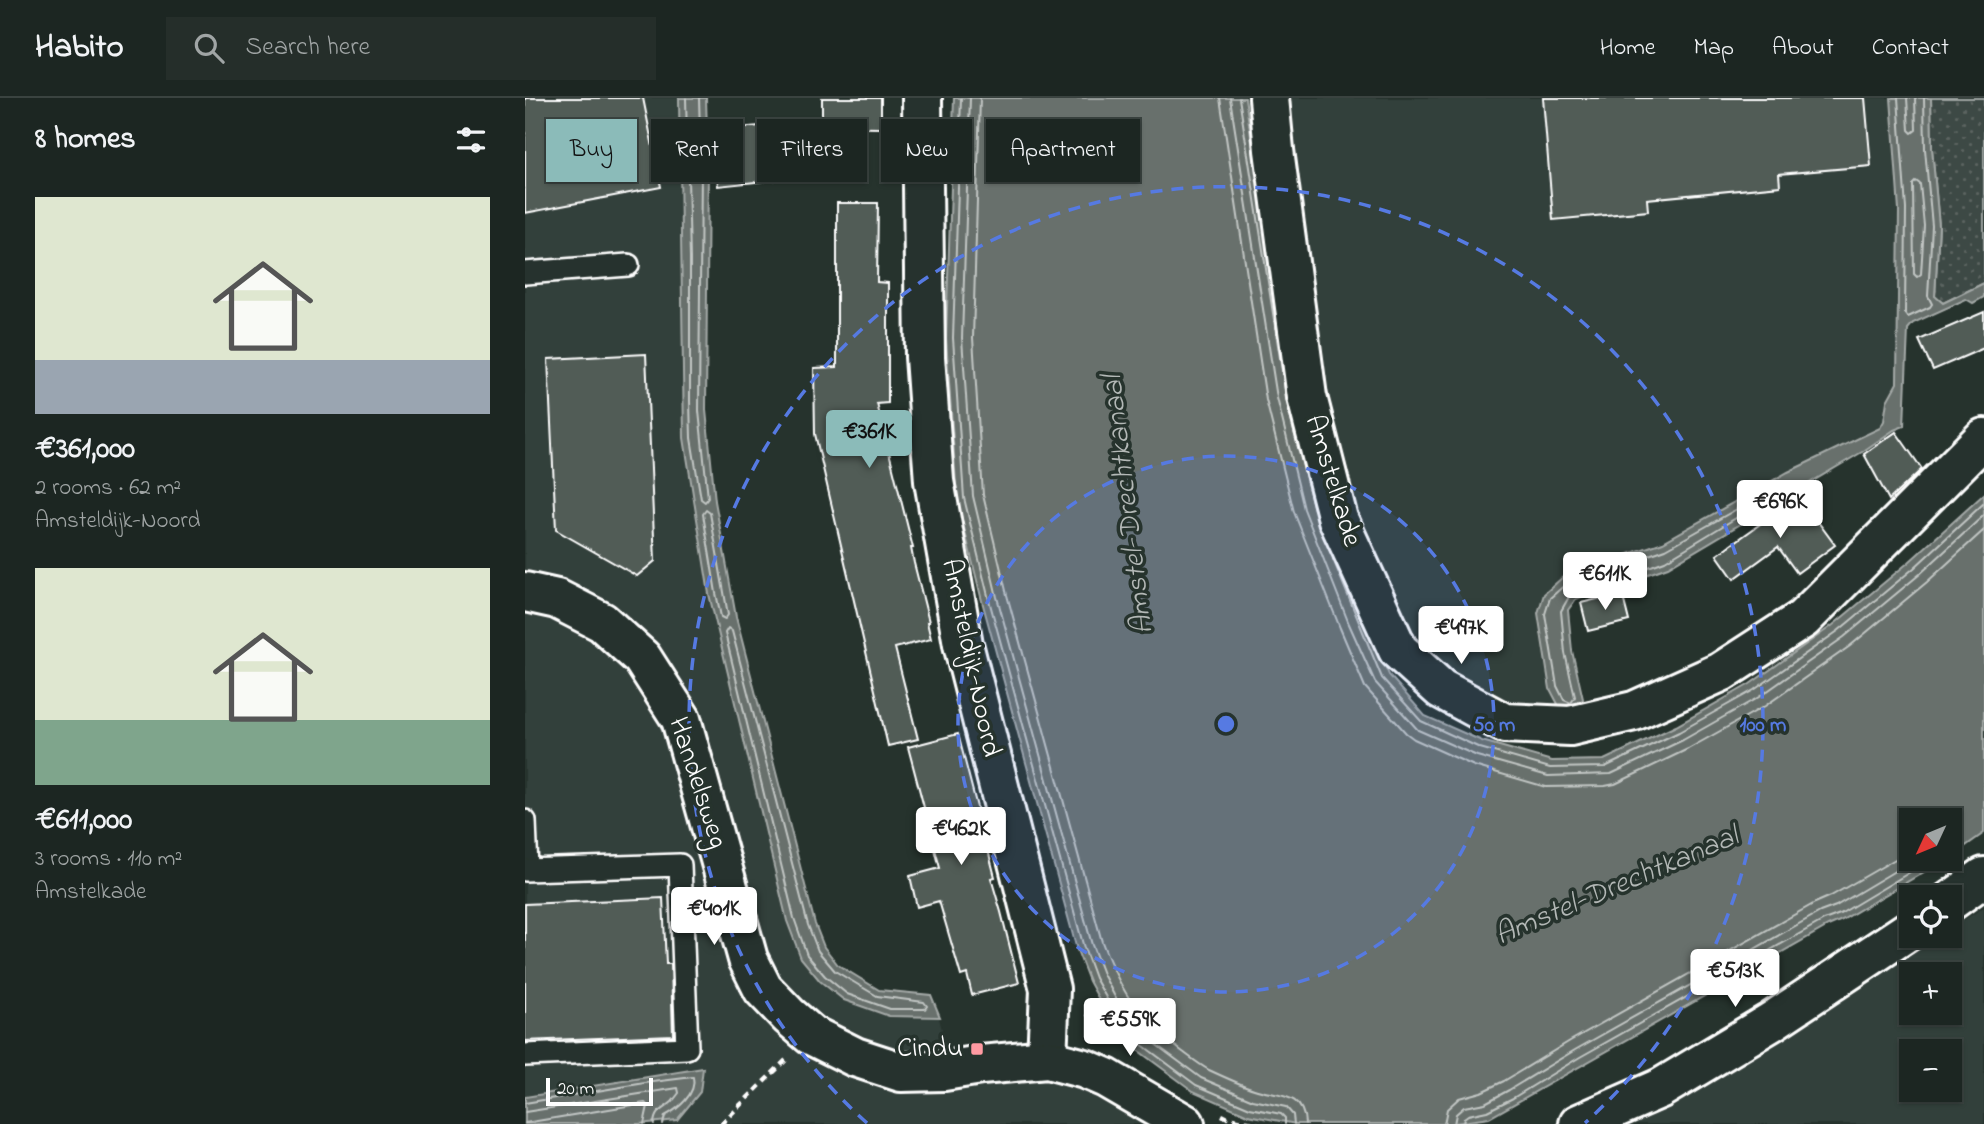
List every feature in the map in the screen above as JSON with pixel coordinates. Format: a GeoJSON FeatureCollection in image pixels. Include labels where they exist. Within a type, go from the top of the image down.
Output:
{"type":"FeatureCollection","features":[{"type":"Feature","properties":{"kind":"street","name":"Amsteldijk-Noord"},"geometry":{"type":"LineString","coordinates":[[922,98],[925,357],[934,481],[963,645],[1051,989],[1047,1059]]}},
{"type":"Feature","properties":{"kind":"street","name":"Amstelkade"},"geometry":{"type":"LineString","coordinates":[[1269,98],[1307,397],[1338,519],[1398,650],[1441,689],[1504,723],[1570,726],[1583,723],[1634,711],[1721,672],[1803,619],[1984,438]]}},
{"type":"Feature","properties":{"kind":"street","name":"Handelsweg"},"geometry":{"type":"LineString","coordinates":[[525,592],[557,599],[602,622],[642,658],[681,719],[748,959],[763,989],[811,1035],[855,1057],[901,1072],[944,1071],[1047,1059]]}},
{"type":"Feature","properties":{"kind":"street"},"geometry":{"type":"LineString","coordinates":[[1962,893],[1984,877]]}},
{"type":"Feature","properties":{"kind":"street"},"geometry":{"type":"LineString","coordinates":[[1579,1124],[1672,1082],[1771,1022],[1899,937]]}},
{"type":"Feature","properties":{"kind":"street"},"geometry":{"type":"LineString","coordinates":[[1047,1059],[1085,1069],[1106,1078],[1185,1124]]}},
{"type":"Feature","properties":{"kind":"lane"},"geometry":{"type":"LineString","coordinates":[[525,273],[628,265]]}},
{"type":"Feature","properties":{"kind":"lane","name":"Handelsweg"},"geometry":{"type":"LineString","coordinates":[[525,821],[526,870],[680,865],[687,1048],[525,1055]]}},
{"type":"Feature","properties":{"kind":"path"},"geometry":{"type":"LineString","coordinates":[[721,1124],[811,1035]]}},
{"type":"Feature","properties":{"kind":"shaded area"},"geometry":{"type":"Polygon","coordinates":[[[525,98],[696,98],[696,119],[651,119],[651,182],[695,182],[693,436],[720,609],[816,960],[869,994],[938,1014],[949,1058],[1046,1067],[1151,1124],[525,1124],[525,98]]]}},
{"type":"Feature","properties":{"kind":"shaded area"},"geometry":{"type":"Polygon","coordinates":[[[1285,98],[1891,98],[1899,210],[1897,383],[1887,401],[1884,422],[1880,428],[1788,472],[1663,542],[1563,577],[1567,711],[1515,711],[1479,699],[1400,631],[1346,509],[1318,396],[1285,98]]]}},
{"type":"Feature","properties":{"kind":"shaded area"},"geometry":{"type":"Polygon","coordinates":[[[1931,98],[1984,98],[1984,283],[1943,303],[1935,297],[1939,226],[1932,148],[1931,98]]]}},
{"type":"Feature","properties":{"kind":"shaded area"},"geometry":{"type":"Polygon","coordinates":[[[1984,907],[1984,1124],[1619,1124],[1680,1100],[1918,948],[1962,948],[1962,921],[1984,907]]]}},
{"type":"Feature","properties":{"kind":"water"},"geometry":{"type":"Polygon","coordinates":[[[679,98],[706,98],[707,119],[679,119],[679,98]]]}},
{"type":"Feature","properties":{"kind":"water","name":"Amstel-Drechtkanaal"},"geometry":{"type":"Polygon","coordinates":[[[954,98],[1245,98],[1292,395],[1364,618],[1389,675],[1425,716],[1482,741],[1552,761],[1604,760],[1676,726],[1750,684],[1833,625],[1909,562],[1984,494],[1984,833],[1962,849],[1962,808],[1899,808],[1899,872],[1924,872],[1489,1118],[1448,1124],[1296,1124],[1248,1115],[1193,1091],[1136,1049],[1117,1028],[1089,981],[1077,950],[982,601],[957,499],[946,338],[951,182],[972,182],[972,119],[953,119],[954,98]]]}},
{"type":"Feature","properties":{"kind":"water"},"geometry":{"type":"Polygon","coordinates":[[[1891,98],[1931,98],[1932,148],[1939,226],[1935,296],[1943,303],[1984,283],[1984,297],[1973,303],[1966,299],[1913,323],[1908,329],[1904,426],[1668,567],[1576,599],[1568,610],[1572,651],[1583,699],[1576,710],[1567,711],[1559,706],[1550,689],[1538,613],[1544,594],[1563,577],[1663,542],[1788,472],[1880,428],[1884,421],[1887,401],[1897,383],[1899,210],[1891,98]]]}},
{"type":"Feature","properties":{"kind":"water"},"geometry":{"type":"Polygon","coordinates":[[[680,182],[708,182],[706,410],[715,501],[736,617],[815,924],[824,947],[838,965],[879,990],[931,995],[940,1017],[889,1016],[844,1000],[820,981],[801,958],[787,921],[709,594],[684,438],[680,182]]]}},
{"type":"Feature","properties":{"kind":"water"},"geometry":{"type":"Polygon","coordinates":[[[703,1068],[700,1092],[677,1120],[639,1124],[525,1124],[525,1097],[703,1068]]]}},
{"type":"Feature","properties":{"kind":"building"},"geometry":{"type":"Polygon","coordinates":[[[525,98],[643,98],[651,138],[651,182],[660,182],[661,187],[525,213],[525,98]]]}},
{"type":"Feature","properties":{"kind":"building"},"geometry":{"type":"Polygon","coordinates":[[[822,98],[881,98],[881,128],[867,128],[867,119],[822,119],[822,98]]]}},
{"type":"Feature","properties":{"kind":"building"},"geometry":{"type":"Polygon","coordinates":[[[1543,98],[1865,98],[1871,166],[1779,174],[1780,186],[1647,199],[1648,211],[1553,220],[1543,98]]]}},
{"type":"Feature","properties":{"kind":"building"},"geometry":{"type":"Polygon","coordinates":[[[757,126],[757,182],[718,186],[718,182],[743,182],[743,128],[757,126]]]}},
{"type":"Feature","properties":{"kind":"building"},"geometry":{"type":"Polygon","coordinates":[[[837,203],[878,203],[877,282],[888,283],[888,403],[877,404],[913,548],[931,639],[895,648],[918,739],[888,746],[815,434],[814,368],[837,367],[837,203]]]}},
{"type":"Feature","properties":{"kind":"building"},"geometry":{"type":"Polygon","coordinates":[[[1984,312],[1984,348],[1933,370],[1919,340],[1984,312]]]}},
{"type":"Feature","properties":{"kind":"building"},"geometry":{"type":"Polygon","coordinates":[[[646,354],[655,561],[637,576],[556,530],[548,359],[646,354]]]}},
{"type":"Feature","properties":{"kind":"building"},"geometry":{"type":"Polygon","coordinates":[[[1896,432],[1922,469],[1889,500],[1864,454],[1896,432]]]}},
{"type":"Feature","properties":{"kind":"building"},"geometry":{"type":"Polygon","coordinates":[[[1799,496],[1835,545],[1797,573],[1778,547],[1734,579],[1717,555],[1799,496]]]}},
{"type":"Feature","properties":{"kind":"building"},"geometry":{"type":"Polygon","coordinates":[[[1622,593],[1629,621],[1588,631],[1581,603],[1622,593]]]}},
{"type":"Feature","properties":{"kind":"building"},"geometry":{"type":"Polygon","coordinates":[[[958,734],[995,877],[991,878],[1019,983],[972,995],[967,974],[961,976],[939,901],[917,907],[910,876],[940,868],[908,747],[958,734]]]}},
{"type":"Feature","properties":{"kind":"building"},"geometry":{"type":"Polygon","coordinates":[[[663,898],[666,964],[671,964],[673,1035],[525,1041],[525,904],[663,898]]]}},
{"type":"Feature","properties":{"kind":"place","name":"Cindu"},"geometry":{"type":"Point","coordinates":[977,1049]}}]}
